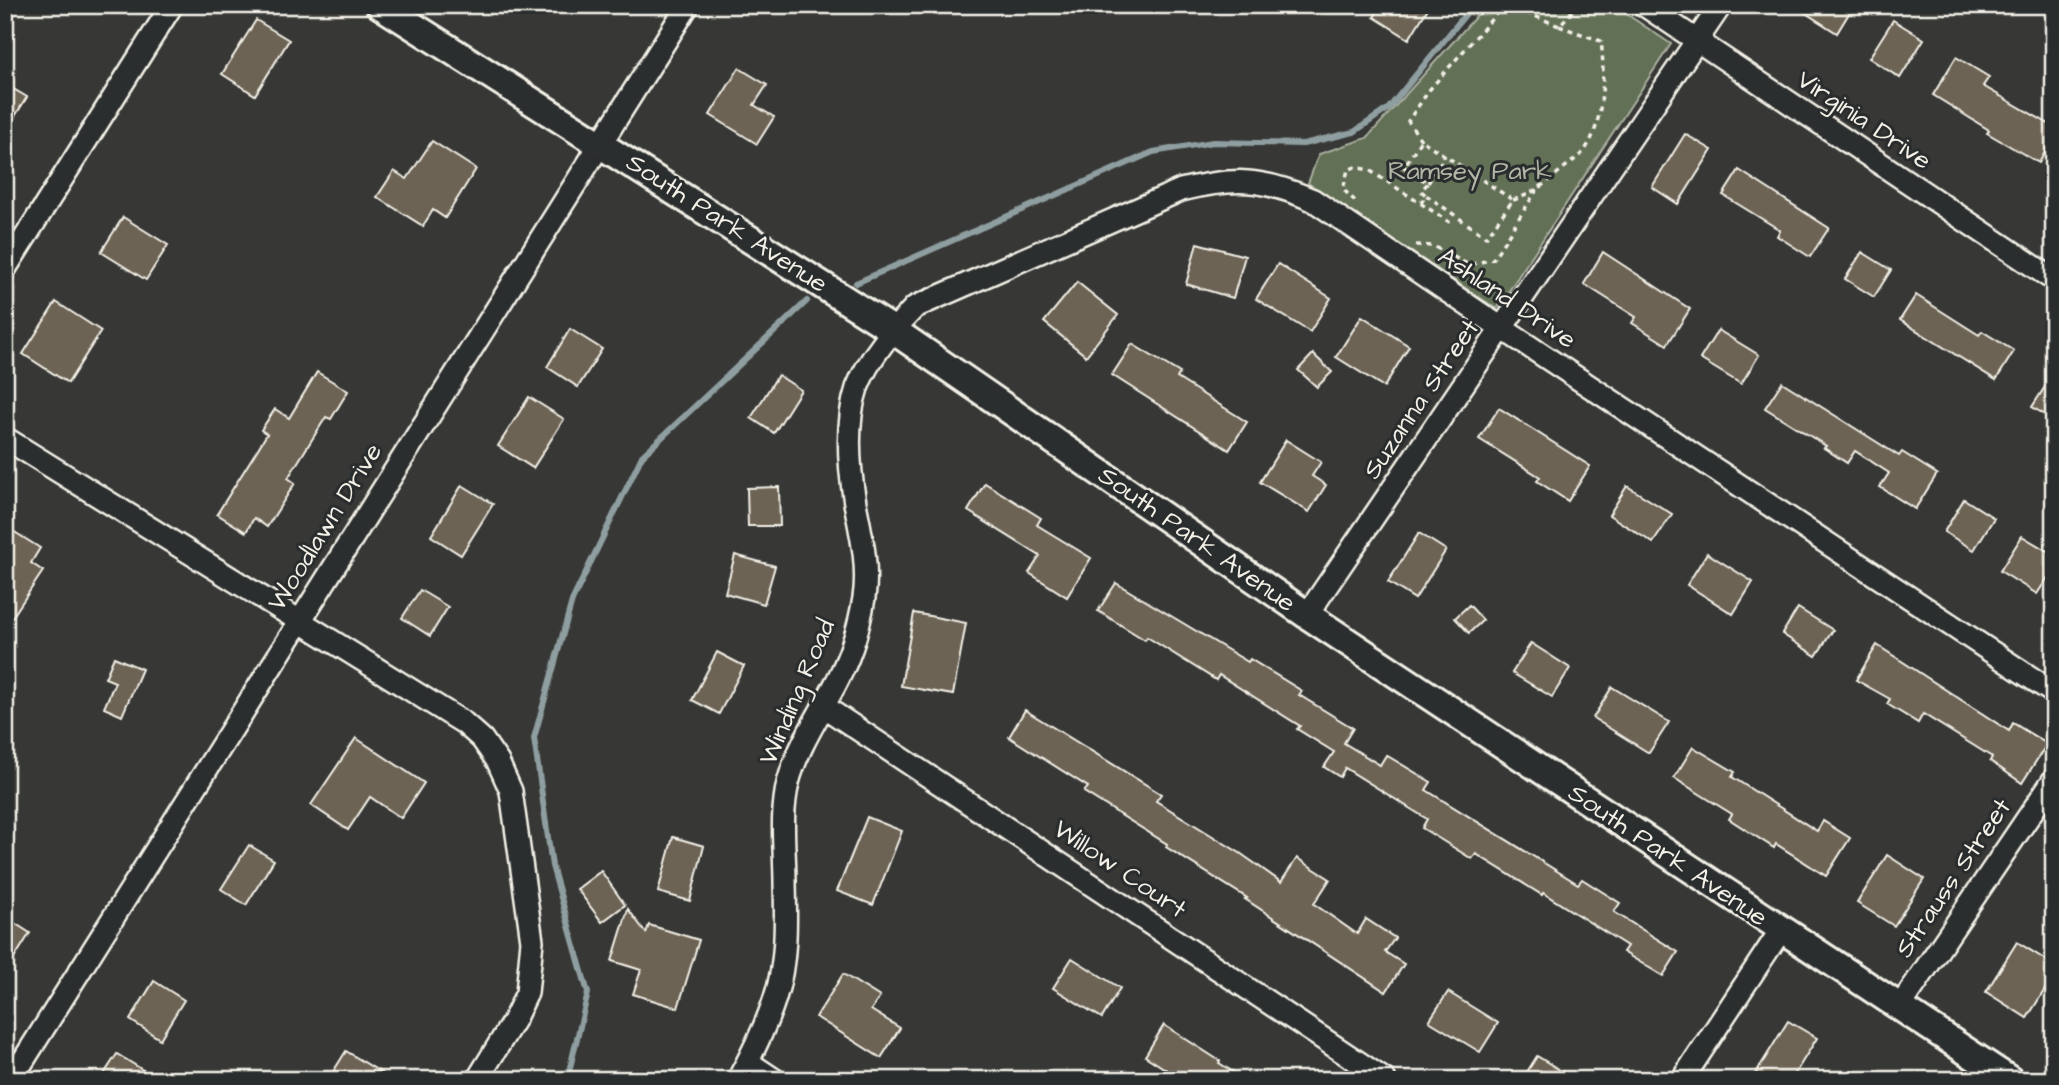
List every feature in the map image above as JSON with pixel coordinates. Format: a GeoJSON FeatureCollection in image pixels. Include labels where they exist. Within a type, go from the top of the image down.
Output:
{"type":"FeatureCollection","features":[{"type":"Feature","properties":{"kind":"street"},"geometry":{"type":"LineString","coordinates":[[5,270],[172,5]]}},
{"type":"Feature","properties":{"kind":"street","name":"South Park Avenue"},"geometry":{"type":"LineString","coordinates":[[380,5],[893,330],[1307,615],[2010,1080]]}},
{"type":"Feature","properties":{"kind":"street","name":"Woodlawn Drive"},"geometry":{"type":"LineString","coordinates":[[11,1080],[688,5]]}},
{"type":"Feature","properties":{"kind":"street","name":"Virginia Drive"},"geometry":{"type":"LineString","coordinates":[[1644,5],[2054,280]]}},
{"type":"Feature","properties":{"kind":"street","name":"Suzanna Street"},"geometry":{"type":"LineString","coordinates":[[1307,615],[1721,5]]}},
{"type":"Feature","properties":{"kind":"street","name":"Ashland Drive"},"geometry":{"type":"LineString","coordinates":[[893,330],[915,307],[1181,190],[1214,182],[1247,180],[1282,187],[1313,200],[1503,329],[2054,693]]}},
{"type":"Feature","properties":{"kind":"street","name":"Winding Road"},"geometry":{"type":"LineString","coordinates":[[743,1071],[775,997],[781,969],[785,937],[783,808],[789,780],[799,754],[842,672],[864,596],[865,553],[852,484],[851,419],[858,388],[873,358],[893,330]]}},
{"type":"Feature","properties":{"kind":"street"},"geometry":{"type":"LineString","coordinates":[[5,438],[464,723],[482,739],[498,762],[511,791],[532,941],[532,966],[527,993],[514,1020],[477,1080]]}},
{"type":"Feature","properties":{"kind":"street","name":"Willow Court"},"geometry":{"type":"LineString","coordinates":[[823,706],[1385,1080]]}},
{"type":"Feature","properties":{"kind":"street","name":"Strauss Street"},"geometry":{"type":"LineString","coordinates":[[1899,1008],[2054,779]]}},
{"type":"Feature","properties":{"kind":"street"},"geometry":{"type":"LineString","coordinates":[[1682,1080],[1781,930]]}},
{"type":"Feature","properties":{"kind":"street"},"geometry":{"type":"LineString","coordinates":[[743,1071],[775,1080]]}},
{"type":"Feature","properties":{"kind":"path"},"geometry":{"type":"LineString","coordinates":[[1445,155],[1421,191],[1486,237],[1513,200],[1525,197],[1584,150],[1601,112],[1604,58],[1601,41],[1506,5],[1430,89],[1408,121],[1421,140],[1445,155],[1513,200]]}},
{"type":"Feature","properties":{"kind":"path"},"geometry":{"type":"LineString","coordinates":[[1559,26],[1578,5]]}},
{"type":"Feature","properties":{"kind":"path"},"geometry":{"type":"LineString","coordinates":[[1421,140],[1404,167],[1428,183]]}},
{"type":"Feature","properties":{"kind":"path"},"geometry":{"type":"LineString","coordinates":[[1360,208],[1343,189],[1348,170],[1355,167],[1368,170],[1454,225]]}},
{"type":"Feature","properties":{"kind":"path"},"geometry":{"type":"LineString","coordinates":[[1404,262],[1417,243],[1433,246],[1469,265],[1493,260],[1539,187]]}},
{"type":"Feature","properties":{"kind":"path"},"geometry":{"type":"LineString","coordinates":[[1421,203],[1426,195]]}},
{"type":"Feature","properties":{"kind":"green space","name":"Ramsey Park"},"geometry":{"type":"Polygon","coordinates":[[[1486,5],[1613,5],[1671,44],[1497,309],[1308,183],[1319,154],[1367,138],[1486,5]]]}},
{"type":"Feature","properties":{"kind":"building"},"geometry":{"type":"Polygon","coordinates":[[[1382,5],[1430,5],[1409,39],[1374,17],[1382,5]]]}},
{"type":"Feature","properties":{"kind":"building"},"geometry":{"type":"Polygon","coordinates":[[[1793,5],[1854,5],[1837,33],[1793,5]]]}},
{"type":"Feature","properties":{"kind":"building"},"geometry":{"type":"Polygon","coordinates":[[[256,20],[289,40],[255,95],[222,74],[256,20]]]}},
{"type":"Feature","properties":{"kind":"building"},"geometry":{"type":"Polygon","coordinates":[[[1893,20],[1924,39],[1900,78],[1869,58],[1893,20]]]}},
{"type":"Feature","properties":{"kind":"building"},"geometry":{"type":"Polygon","coordinates":[[[1956,57],[1989,77],[1983,86],[2054,127],[2054,136],[2039,163],[1987,133],[1989,130],[1933,95],[1956,57]]]}},
{"type":"Feature","properties":{"kind":"building"},"geometry":{"type":"Polygon","coordinates":[[[739,68],[767,85],[754,105],[774,117],[757,144],[710,115],[739,68]]]}},
{"type":"Feature","properties":{"kind":"building"},"geometry":{"type":"Polygon","coordinates":[[[5,84],[27,97],[5,132],[5,84]]]}},
{"type":"Feature","properties":{"kind":"building"},"geometry":{"type":"Polygon","coordinates":[[[1685,134],[1712,150],[1678,204],[1652,187],[1685,134]]]}},
{"type":"Feature","properties":{"kind":"building"},"geometry":{"type":"Polygon","coordinates":[[[432,141],[476,169],[445,218],[433,210],[423,226],[377,197],[394,171],[407,179],[432,141]]]}},
{"type":"Feature","properties":{"kind":"building"},"geometry":{"type":"Polygon","coordinates":[[[1739,170],[1829,228],[1810,257],[1777,236],[1780,230],[1723,195],[1739,170]]]}},
{"type":"Feature","properties":{"kind":"building"},"geometry":{"type":"Polygon","coordinates":[[[123,217],[168,245],[146,280],[101,252],[123,217]]]}},
{"type":"Feature","properties":{"kind":"building"},"geometry":{"type":"Polygon","coordinates":[[[1197,243],[1245,256],[1233,298],[1186,284],[1197,243]]]}},
{"type":"Feature","properties":{"kind":"building"},"geometry":{"type":"Polygon","coordinates":[[[1603,252],[1690,309],[1667,345],[1632,323],[1636,317],[1584,284],[1603,252]]]}},
{"type":"Feature","properties":{"kind":"building"},"geometry":{"type":"Polygon","coordinates":[[[1862,252],[1891,270],[1874,297],[1845,279],[1862,252]]]}},
{"type":"Feature","properties":{"kind":"building"},"geometry":{"type":"Polygon","coordinates":[[[1278,264],[1331,298],[1310,332],[1256,299],[1278,264]]]}},
{"type":"Feature","properties":{"kind":"building"},"geometry":{"type":"Polygon","coordinates":[[[1077,282],[1118,315],[1086,356],[1044,322],[1077,282]]]}},
{"type":"Feature","properties":{"kind":"building"},"geometry":{"type":"Polygon","coordinates":[[[1916,295],[1979,335],[1982,331],[2014,351],[1996,380],[1900,320],[1916,295]]]}},
{"type":"Feature","properties":{"kind":"building"},"geometry":{"type":"Polygon","coordinates":[[[56,302],[101,331],[68,383],[23,354],[56,302]]]}},
{"type":"Feature","properties":{"kind":"building"},"geometry":{"type":"Polygon","coordinates":[[[1362,316],[1409,346],[1384,387],[1336,357],[1362,316]]]}},
{"type":"Feature","properties":{"kind":"building"},"geometry":{"type":"Polygon","coordinates":[[[570,329],[602,349],[578,387],[547,367],[570,329]]]}},
{"type":"Feature","properties":{"kind":"building"},"geometry":{"type":"Polygon","coordinates":[[[1718,330],[1759,355],[1741,384],[1700,359],[1718,330]]]}},
{"type":"Feature","properties":{"kind":"building"},"geometry":{"type":"Polygon","coordinates":[[[1132,344],[1180,373],[1177,378],[1247,422],[1229,450],[1112,375],[1132,344]]]}},
{"type":"Feature","properties":{"kind":"building"},"geometry":{"type":"Polygon","coordinates":[[[1313,354],[1332,372],[1317,387],[1298,370],[1313,354]]]}},
{"type":"Feature","properties":{"kind":"building"},"geometry":{"type":"Polygon","coordinates":[[[317,372],[348,391],[331,419],[326,417],[288,478],[295,483],[267,527],[254,518],[246,532],[217,514],[267,434],[261,430],[275,409],[289,418],[317,372]]]}},
{"type":"Feature","properties":{"kind":"building"},"geometry":{"type":"Polygon","coordinates":[[[2054,373],[2054,420],[2032,407],[2054,373]]]}},
{"type":"Feature","properties":{"kind":"building"},"geometry":{"type":"Polygon","coordinates":[[[778,375],[801,390],[774,433],[751,418],[778,375]]]}},
{"type":"Feature","properties":{"kind":"building"},"geometry":{"type":"Polygon","coordinates":[[[1782,382],[1899,456],[1902,452],[1937,474],[1915,509],[1880,487],[1889,473],[1855,451],[1847,463],[1824,448],[1826,446],[1765,408],[1782,382]]]}},
{"type":"Feature","properties":{"kind":"building"},"geometry":{"type":"Polygon","coordinates":[[[529,397],[564,419],[533,468],[498,446],[529,397]]]}},
{"type":"Feature","properties":{"kind":"building"},"geometry":{"type":"Polygon","coordinates":[[[1499,408],[1590,466],[1568,501],[1537,481],[1540,477],[1479,439],[1499,408]]]}},
{"type":"Feature","properties":{"kind":"building"},"geometry":{"type":"Polygon","coordinates":[[[1286,440],[1321,462],[1312,476],[1326,485],[1309,512],[1260,482],[1286,440]]]}},
{"type":"Feature","properties":{"kind":"building"},"geometry":{"type":"Polygon","coordinates":[[[985,483],[1041,518],[1037,525],[1091,558],[1067,597],[1029,573],[1040,556],[968,511],[985,483]]]}},
{"type":"Feature","properties":{"kind":"building"},"geometry":{"type":"Polygon","coordinates":[[[462,485],[493,504],[461,555],[431,536],[462,485]]]}},
{"type":"Feature","properties":{"kind":"building"},"geometry":{"type":"Polygon","coordinates":[[[1627,486],[1672,514],[1653,543],[1609,515],[1627,486]]]}},
{"type":"Feature","properties":{"kind":"building"},"geometry":{"type":"Polygon","coordinates":[[[779,487],[780,526],[748,526],[747,488],[779,487]]]}},
{"type":"Feature","properties":{"kind":"building"},"geometry":{"type":"Polygon","coordinates":[[[1964,499],[1994,518],[1974,550],[1944,532],[1964,499]]]}},
{"type":"Feature","properties":{"kind":"building"},"geometry":{"type":"Polygon","coordinates":[[[5,526],[40,548],[31,563],[43,571],[5,628],[5,526]]]}},
{"type":"Feature","properties":{"kind":"building"},"geometry":{"type":"Polygon","coordinates":[[[1419,533],[1446,550],[1415,599],[1388,582],[1419,533]]]}},
{"type":"Feature","properties":{"kind":"building"},"geometry":{"type":"Polygon","coordinates":[[[2022,536],[2054,555],[2054,568],[2037,594],[2000,571],[2022,536]]]}},
{"type":"Feature","properties":{"kind":"building"},"geometry":{"type":"Polygon","coordinates":[[[1707,553],[1753,582],[1733,614],[1687,585],[1707,553]]]}},
{"type":"Feature","properties":{"kind":"building"},"geometry":{"type":"Polygon","coordinates":[[[735,555],[775,566],[764,604],[725,593],[735,555]]]}},
{"type":"Feature","properties":{"kind":"building"},"geometry":{"type":"Polygon","coordinates":[[[1116,583],[1302,691],[1299,695],[1353,728],[1344,743],[1380,765],[1386,755],[1431,782],[1426,790],[1578,884],[1582,879],[1620,903],[1614,912],[1678,952],[1663,976],[1623,952],[1627,946],[1543,893],[1542,895],[1476,854],[1472,859],[1422,828],[1427,819],[1345,768],[1340,777],[1324,767],[1334,752],[1297,729],[1300,726],[1219,675],[1216,680],[1147,637],[1145,640],[1098,611],[1116,583]]]}},
{"type":"Feature","properties":{"kind":"building"},"geometry":{"type":"Polygon","coordinates":[[[420,590],[448,607],[430,636],[402,618],[420,590]]]}},
{"type":"Feature","properties":{"kind":"building"},"geometry":{"type":"Polygon","coordinates":[[[1469,605],[1483,620],[1469,633],[1455,618],[1469,605]]]}},
{"type":"Feature","properties":{"kind":"building"},"geometry":{"type":"Polygon","coordinates":[[[1798,608],[1833,630],[1816,656],[1782,634],[1798,608]]]}},
{"type":"Feature","properties":{"kind":"building"},"geometry":{"type":"Polygon","coordinates":[[[914,613],[966,623],[953,695],[901,686],[914,613]]]}},
{"type":"Feature","properties":{"kind":"building"},"geometry":{"type":"Polygon","coordinates":[[[1531,643],[1570,668],[1552,697],[1512,673],[1531,643]]]}},
{"type":"Feature","properties":{"kind":"building"},"geometry":{"type":"Polygon","coordinates":[[[1877,645],[2009,731],[2013,723],[2047,744],[2022,783],[1990,761],[1992,757],[1923,714],[1918,723],[1887,704],[1890,699],[1856,680],[1877,645]]]}},
{"type":"Feature","properties":{"kind":"building"},"geometry":{"type":"Polygon","coordinates":[[[717,652],[744,666],[719,714],[692,700],[717,652]]]}},
{"type":"Feature","properties":{"kind":"building"},"geometry":{"type":"Polygon","coordinates":[[[114,657],[142,669],[122,716],[104,708],[115,682],[105,678],[114,657]]]}},
{"type":"Feature","properties":{"kind":"building"},"geometry":{"type":"Polygon","coordinates":[[[1612,687],[1669,722],[1649,753],[1593,718],[1612,687]]]}},
{"type":"Feature","properties":{"kind":"building"},"geometry":{"type":"Polygon","coordinates":[[[1025,710],[1161,794],[1156,801],[1281,882],[1297,858],[1330,879],[1314,904],[1357,934],[1366,919],[1395,938],[1385,952],[1404,964],[1386,992],[1166,847],[1167,844],[1084,792],[1088,787],[1009,737],[1025,710]]]}},
{"type":"Feature","properties":{"kind":"building"},"geometry":{"type":"Polygon","coordinates":[[[356,738],[424,783],[401,818],[370,797],[348,830],[311,805],[356,738]]]}},
{"type":"Feature","properties":{"kind":"building"},"geometry":{"type":"Polygon","coordinates":[[[1693,747],[1735,772],[1732,777],[1817,831],[1823,821],[1850,838],[1826,876],[1776,844],[1774,848],[1729,819],[1732,814],[1674,778],[1693,747]]]}},
{"type":"Feature","properties":{"kind":"building"},"geometry":{"type":"Polygon","coordinates":[[[867,817],[902,831],[873,905],[837,891],[867,817]]]}},
{"type":"Feature","properties":{"kind":"building"},"geometry":{"type":"Polygon","coordinates":[[[673,837],[704,846],[690,901],[658,892],[673,837]]]}},
{"type":"Feature","properties":{"kind":"building"},"geometry":{"type":"Polygon","coordinates":[[[249,845],[274,860],[246,905],[221,889],[249,845]]]}},
{"type":"Feature","properties":{"kind":"building"},"geometry":{"type":"Polygon","coordinates":[[[1887,855],[1924,879],[1894,926],[1857,903],[1887,855]]]}},
{"type":"Feature","properties":{"kind":"building"},"geometry":{"type":"Polygon","coordinates":[[[601,871],[625,905],[602,922],[577,889],[601,871]]]}},
{"type":"Feature","properties":{"kind":"building"},"geometry":{"type":"Polygon","coordinates":[[[628,909],[646,933],[649,925],[699,940],[678,1008],[633,994],[641,970],[612,961],[628,909]]]}},
{"type":"Feature","properties":{"kind":"building"},"geometry":{"type":"Polygon","coordinates":[[[5,917],[30,933],[5,973],[5,917]]]}},
{"type":"Feature","properties":{"kind":"building"},"geometry":{"type":"Polygon","coordinates":[[[2017,942],[2054,965],[2054,975],[2027,1018],[1986,992],[2017,942]]]}},
{"type":"Feature","properties":{"kind":"building"},"geometry":{"type":"Polygon","coordinates":[[[1072,958],[1120,988],[1102,1018],[1053,988],[1072,958]]]}},
{"type":"Feature","properties":{"kind":"building"},"geometry":{"type":"Polygon","coordinates":[[[843,974],[880,997],[871,1010],[900,1028],[881,1058],[816,1017],[843,974]]]}},
{"type":"Feature","properties":{"kind":"building"},"geometry":{"type":"Polygon","coordinates":[[[154,981],[184,1000],[160,1039],[130,1020],[154,981]]]}},
{"type":"Feature","properties":{"kind":"building"},"geometry":{"type":"Polygon","coordinates":[[[1448,992],[1498,1023],[1480,1052],[1429,1021],[1448,992]]]}},
{"type":"Feature","properties":{"kind":"building"},"geometry":{"type":"Polygon","coordinates":[[[1788,1021],[1817,1038],[1791,1080],[1767,1080],[1756,1073],[1788,1021]]]}},
{"type":"Feature","properties":{"kind":"building"},"geometry":{"type":"Polygon","coordinates":[[[1164,1025],[1246,1080],[1165,1080],[1170,1072],[1145,1056],[1164,1025]]]}},
{"type":"Feature","properties":{"kind":"building"},"geometry":{"type":"Polygon","coordinates":[[[346,1051],[393,1080],[328,1080],[346,1051]]]}},
{"type":"Feature","properties":{"kind":"building"},"geometry":{"type":"Polygon","coordinates":[[[117,1054],[159,1080],[100,1080],[117,1054]]]}},
{"type":"Feature","properties":{"kind":"building"},"geometry":{"type":"Polygon","coordinates":[[[1537,1056],[1576,1080],[1522,1080],[1537,1056]]]}},
{"type":"Feature","properties":{"kind":"waterway"},"geometry":{"type":"LineString","coordinates":[[856,283],[1153,152],[1213,142],[1303,144],[1354,132],[1389,108],[1473,5]]}},
{"type":"Feature","properties":{"kind":"waterway"},"geometry":{"type":"LineString","coordinates":[[567,1080],[588,993],[552,866],[534,738],[572,601],[642,456],[807,301]]}}]}
